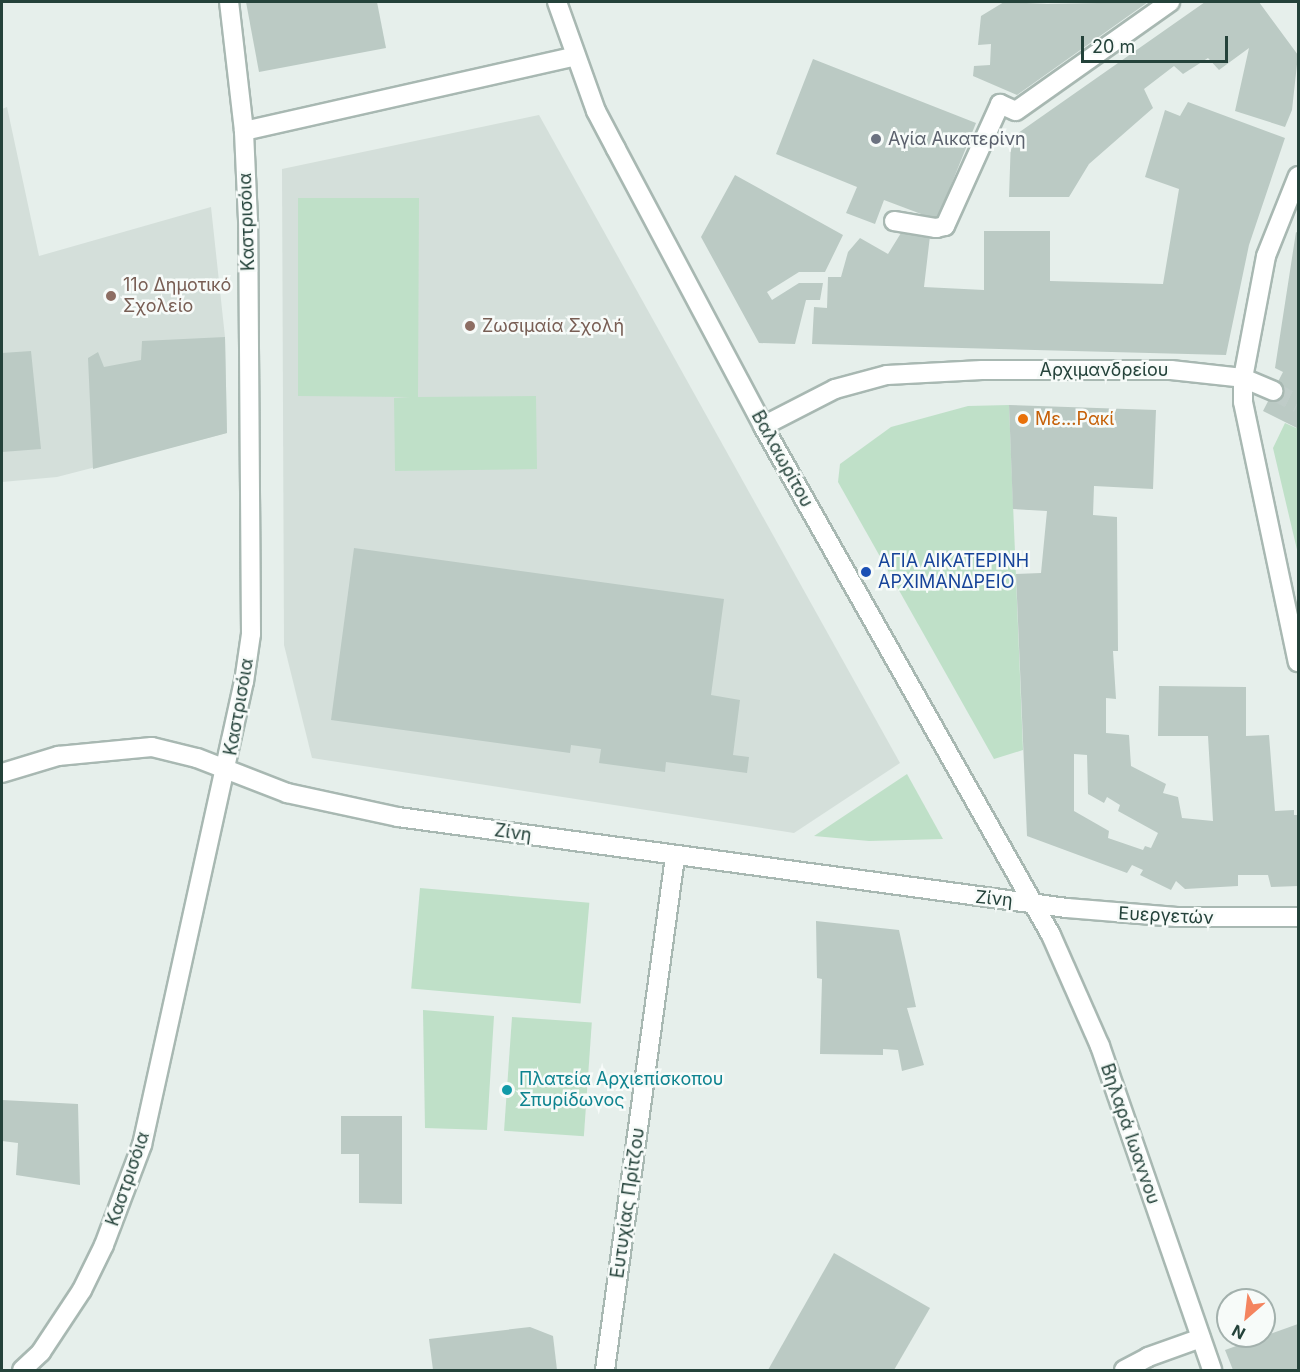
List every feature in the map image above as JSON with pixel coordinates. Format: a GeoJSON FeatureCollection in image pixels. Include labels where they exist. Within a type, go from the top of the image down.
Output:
{"type":"FeatureCollection","features":[{"type":"Feature","properties":{"kind":"street","name":"Καστρισόια"},"geometry":{"type":"LineString","coordinates":[[22,1371],[41,1352],[82,1290],[105,1245],[142,1145],[227,770],[251,634],[248,220],[244,131],[229,2]]}},
{"type":"Feature","properties":{"kind":"street","name":"Βαλαωρίτου"},"geometry":{"type":"LineString","coordinates":[[557,2],[596,111],[763,426],[1034,903]]}},
{"type":"Feature","properties":{"kind":"street"},"geometry":{"type":"LineString","coordinates":[[894,221],[936,228],[945,226],[1000,104],[1016,111],[1170,2]]}},
{"type":"Feature","properties":{"kind":"street"},"geometry":{"type":"LineString","coordinates":[[244,131],[576,56]]}},
{"type":"Feature","properties":{"kind":"street"},"geometry":{"type":"LineString","coordinates":[[1299,176],[1292,206],[1266,256],[1243,378],[1243,402],[1299,662]]}},
{"type":"Feature","properties":{"kind":"street","name":"Αρχιμανδρείου"},"geometry":{"type":"LineString","coordinates":[[763,426],[835,389],[887,375],[982,370],[1171,370],[1243,378],[1273,391]]}},
{"type":"Feature","properties":{"kind":"street","name":"Ζίνη"},"geometry":{"type":"LineString","coordinates":[[2,773],[58,756],[136,745],[170,750],[287,794],[353,809],[675,857],[1034,903]]}},
{"type":"Feature","properties":{"kind":"street","name":"Ευτυχίας Πρίτζου"},"geometry":{"type":"LineString","coordinates":[[605,1371],[675,857]]}},
{"type":"Feature","properties":{"kind":"street","name":"Ευεργετών"},"geometry":{"type":"LineString","coordinates":[[1034,903],[1177,917],[1299,917]]}},
{"type":"Feature","properties":{"kind":"street","name":"Βηλαρά Ιωαννου"},"geometry":{"type":"LineString","coordinates":[[1034,903],[1100,1046],[1212,1371]]}},
{"type":"Feature","properties":{"kind":"street"},"geometry":{"type":"LineString","coordinates":[[1124,1371],[1148,1357],[1201,1338]]}},
{"type":"Feature","properties":{"kind":"shaded area","name":"11ο Δημοτικό Σχολείο"},"geometry":{"type":"Polygon","coordinates":[[[7,107],[39,256],[211,207],[225,337],[227,433],[57,477],[2,482],[2,109],[7,107]]]}},
{"type":"Feature","properties":{"kind":"shaded area","name":"Ζωσιμαία Σχολή"},"geometry":{"type":"Polygon","coordinates":[[[539,115],[900,763],[794,833],[312,758],[284,645],[282,169],[539,115]]]}},
{"type":"Feature","properties":{"kind":"green space"},"geometry":{"type":"Polygon","coordinates":[[[298,198],[419,198],[418,397],[536,396],[537,469],[395,471],[394,398],[410,397],[298,396],[298,198]]]}},
{"type":"Feature","properties":{"kind":"green space"},"geometry":{"type":"Polygon","coordinates":[[[1009,405],[1023,750],[994,759],[838,482],[840,464],[891,427],[968,406],[1009,405]]]}},
{"type":"Feature","properties":{"kind":"green space"},"geometry":{"type":"Polygon","coordinates":[[[1285,423],[1296,428],[1298,425],[1298,554],[1273,448],[1285,423]]]}},
{"type":"Feature","properties":{"kind":"green space"},"geometry":{"type":"Polygon","coordinates":[[[907,774],[943,839],[869,841],[814,836],[907,774]]]}},
{"type":"Feature","properties":{"kind":"green space"},"geometry":{"type":"Polygon","coordinates":[[[420,888],[589,903],[581,1003],[411,989],[420,888]]]}},
{"type":"Feature","properties":{"kind":"green space"},"geometry":{"type":"Polygon","coordinates":[[[423,1010],[494,1016],[487,1130],[425,1128],[423,1010]]]}},
{"type":"Feature","properties":{"kind":"green space"},"geometry":{"type":"Polygon","coordinates":[[[512,1017],[592,1023],[584,1136],[504,1131],[512,1017]]]}},
{"type":"Feature","properties":{"kind":"building"},"geometry":{"type":"Polygon","coordinates":[[[246,2],[377,2],[386,48],[259,72],[246,2]]]}},
{"type":"Feature","properties":{"kind":"building"},"geometry":{"type":"Polygon","coordinates":[[[1004,2],[1047,4],[1148,2],[1017,95],[973,76],[974,66],[990,65],[991,44],[978,45],[981,16],[1004,2]]]}},
{"type":"Feature","properties":{"kind":"building"},"geometry":{"type":"Polygon","coordinates":[[[1205,2],[1259,2],[1298,55],[1292,110],[1285,127],[1235,111],[1249,48],[1219,70],[1208,58],[1183,74],[1174,66],[1144,89],[1153,108],[1089,164],[1069,197],[1009,197],[1011,138],[1205,2]]]}},
{"type":"Feature","properties":{"kind":"building","name":"Αγία Αικατερίνη"},"geometry":{"type":"Polygon","coordinates":[[[813,59],[976,123],[937,220],[884,200],[875,224],[846,213],[857,187],[776,154],[813,59]]]}},
{"type":"Feature","properties":{"kind":"building"},"geometry":{"type":"Polygon","coordinates":[[[1188,102],[1285,138],[1249,245],[1226,355],[812,344],[814,307],[827,308],[828,277],[841,277],[848,252],[860,238],[888,254],[901,233],[930,236],[924,287],[984,290],[984,231],[1050,231],[1050,281],[1163,284],[1179,189],[1145,177],[1165,110],[1180,116],[1188,102]]]}},
{"type":"Feature","properties":{"kind":"building"},"geometry":{"type":"Polygon","coordinates":[[[735,175],[843,235],[825,272],[799,272],[767,292],[772,300],[799,283],[823,283],[820,300],[806,300],[795,344],[759,343],[701,237],[735,175]]]}},
{"type":"Feature","properties":{"kind":"building"},"geometry":{"type":"Polygon","coordinates":[[[1296,232],[1298,233],[1297,428],[1263,411],[1283,372],[1275,368],[1296,232]]]}},
{"type":"Feature","properties":{"kind":"building"},"geometry":{"type":"Polygon","coordinates":[[[225,337],[227,433],[93,469],[88,358],[98,352],[104,367],[141,360],[142,341],[225,337]]]}},
{"type":"Feature","properties":{"kind":"building"},"geometry":{"type":"Polygon","coordinates":[[[31,351],[41,449],[2,452],[2,353],[31,351]]]}},
{"type":"Feature","properties":{"kind":"building"},"geometry":{"type":"Polygon","coordinates":[[[1009,405],[1156,410],[1153,489],[1094,486],[1093,515],[1117,517],[1118,651],[1113,651],[1116,699],[1106,698],[1106,733],[1129,735],[1131,766],[1166,784],[1163,793],[1178,797],[1182,818],[1213,821],[1208,736],[1158,736],[1159,686],[1246,687],[1246,736],[1269,735],[1275,811],[1294,810],[1294,815],[1298,815],[1298,886],[1271,887],[1268,875],[1238,875],[1238,886],[1185,889],[1176,881],[1171,890],[1140,875],[1143,870],[1132,865],[1127,873],[1027,836],[1016,574],[1041,573],[1047,511],[1013,509],[1009,405]],[[1074,754],[1074,811],[1109,831],[1108,838],[1143,850],[1145,846],[1151,848],[1158,833],[1118,811],[1120,805],[1107,797],[1104,803],[1088,794],[1087,755],[1074,754]]]}},
{"type":"Feature","properties":{"kind":"building"},"geometry":{"type":"Polygon","coordinates":[[[354,548],[724,599],[711,695],[740,700],[733,755],[749,757],[747,773],[666,762],[665,772],[599,763],[601,749],[571,745],[570,753],[331,720],[354,548]]]}},
{"type":"Feature","properties":{"kind":"building"},"geometry":{"type":"Polygon","coordinates":[[[816,921],[899,930],[916,1007],[907,1008],[924,1065],[902,1071],[898,1050],[883,1049],[883,1055],[820,1054],[822,979],[817,978],[816,921]]]}},
{"type":"Feature","properties":{"kind":"building"},"geometry":{"type":"Polygon","coordinates":[[[2,1100],[78,1104],[80,1185],[16,1175],[18,1143],[2,1141],[2,1100]]]}},
{"type":"Feature","properties":{"kind":"building"},"geometry":{"type":"Polygon","coordinates":[[[341,1116],[402,1116],[402,1204],[359,1203],[359,1154],[341,1154],[341,1116]]]}},
{"type":"Feature","properties":{"kind":"building"},"geometry":{"type":"Polygon","coordinates":[[[834,1253],[930,1308],[894,1370],[768,1370],[834,1253]]]}},
{"type":"Feature","properties":{"kind":"building"},"geometry":{"type":"Polygon","coordinates":[[[1298,1324],[1298,1370],[1233,1370],[1225,1350],[1276,1348],[1276,1332],[1298,1324]]]}},
{"type":"Feature","properties":{"kind":"building"},"geometry":{"type":"Polygon","coordinates":[[[530,1327],[553,1336],[557,1370],[433,1370],[429,1339],[530,1327]]]}},
{"type":"Feature","properties":{"kind":"tunnel"},"geometry":{"type":"LineString","coordinates":[[1273,391],[1298,404]]}},
{"type":"Feature","properties":{"kind":"place","name":"Αγία Αικατερίνη"},"geometry":{"type":"Point","coordinates":[876,139]}},
{"type":"Feature","properties":{"kind":"place","name":"11ο Δημοτικό Σχολείο"},"geometry":{"type":"Point","coordinates":[111,296]}},
{"type":"Feature","properties":{"kind":"place","name":"Ζωσιμαία Σχολή"},"geometry":{"type":"Point","coordinates":[470,326]}},
{"type":"Feature","properties":{"kind":"place","name":"Με...Ρακί"},"geometry":{"type":"Point","coordinates":[1023,419]}},
{"type":"Feature","properties":{"kind":"place","name":"ΑΓΙΑ ΑΙΚΑΤΕΡΙΝΗ ΑΡΧΙΜΑΝΔΡΕΙΟ"},"geometry":{"type":"Point","coordinates":[866,572]}},
{"type":"Feature","properties":{"kind":"place","name":"Πλατεία Αρχιεπίσκοπου Σπυρίδωνος"},"geometry":{"type":"Point","coordinates":[507,1090]}}]}
